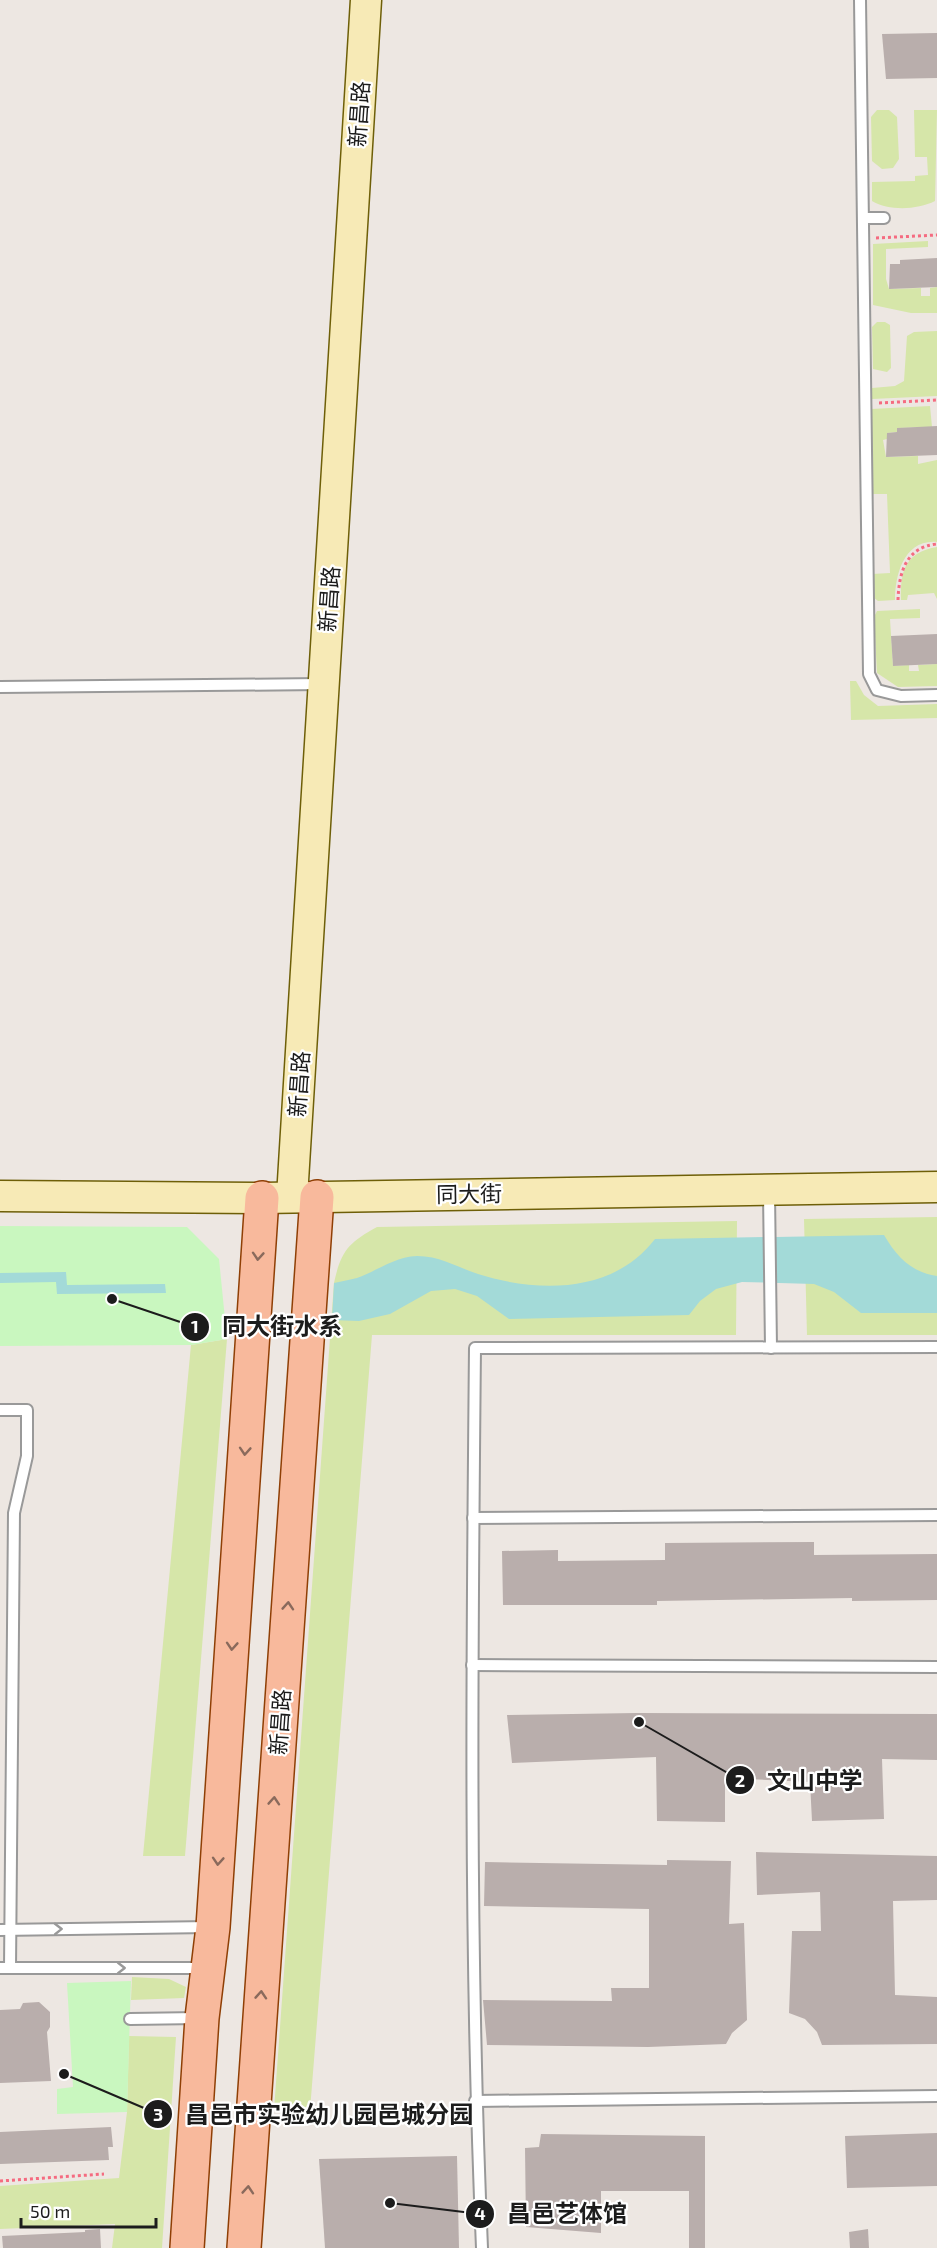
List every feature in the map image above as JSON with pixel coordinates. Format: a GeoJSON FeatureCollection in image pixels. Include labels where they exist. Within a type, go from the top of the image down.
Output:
{"type":"FeatureCollection","features":[{"type":"Feature","properties":{"kind":"main road","name":"新昌路"},"geometry":{"type":"LineString","coordinates":[[187,2248],[202,2018],[290,1198]]}},
{"type":"Feature","properties":{"kind":"main road","name":"新昌路"},"geometry":{"type":"LineString","coordinates":[[244,2248],[265,1929],[290,1198]]}},
{"type":"Feature","properties":{"kind":"main road"},"geometry":{"type":"LineString","coordinates":[[213,1927],[265,1929]]}},
{"type":"Feature","properties":{"kind":"street","name":"新昌路"},"geometry":{"type":"LineString","coordinates":[[290,1198],[366,0]]}},
{"type":"Feature","properties":{"kind":"street","name":"同大街"},"geometry":{"type":"LineString","coordinates":[[0,1196],[290,1198],[937,1187]]}},
{"type":"Feature","properties":{"kind":"lane"},"geometry":{"type":"LineString","coordinates":[[860,0],[869,674],[877,690],[901,696],[937,695]]}},
{"type":"Feature","properties":{"kind":"lane"},"geometry":{"type":"LineString","coordinates":[[863,218],[884,218]]}},
{"type":"Feature","properties":{"kind":"lane"},"geometry":{"type":"LineString","coordinates":[[0,687],[324,684]]}},
{"type":"Feature","properties":{"kind":"lane"},"geometry":{"type":"LineString","coordinates":[[769,1189],[771,1348]]}},
{"type":"Feature","properties":{"kind":"lane"},"geometry":{"type":"LineString","coordinates":[[482,2248],[476,2101],[472,1665],[475,1348],[937,1347]]}},
{"type":"Feature","properties":{"kind":"lane"},"geometry":{"type":"LineString","coordinates":[[0,1410],[27,1410],[27,1456],[14,1513],[5,1968],[207,1968]]}},
{"type":"Feature","properties":{"kind":"lane"},"geometry":{"type":"LineString","coordinates":[[473,1518],[937,1515]]}},
{"type":"Feature","properties":{"kind":"lane"},"geometry":{"type":"LineString","coordinates":[[472,1665],[937,1667]]}},
{"type":"Feature","properties":{"kind":"lane"},"geometry":{"type":"LineString","coordinates":[[5,1930],[213,1927]]}},
{"type":"Feature","properties":{"kind":"lane"},"geometry":{"type":"LineString","coordinates":[[130,2019],[202,2018]]}},
{"type":"Feature","properties":{"kind":"lane"},"geometry":{"type":"LineString","coordinates":[[476,2101],[937,2096]]}},
{"type":"Feature","properties":{"kind":"path"},"geometry":{"type":"LineString","coordinates":[[863,238],[937,235]]}},
{"type":"Feature","properties":{"kind":"path"},"geometry":{"type":"LineString","coordinates":[[865,403],[937,400]]}},
{"type":"Feature","properties":{"kind":"path"},"geometry":{"type":"LineString","coordinates":[[898,600],[898,580],[913,552],[937,544]]}},
{"type":"Feature","properties":{"kind":"path"},"geometry":{"type":"LineString","coordinates":[[0,2181],[104,2174]]}},
{"type":"Feature","properties":{"kind":"green space"},"geometry":{"type":"Polygon","coordinates":[[[877,110],[889,110],[897,117],[899,159],[893,168],[882,169],[872,161],[871,117],[877,110]]]}},
{"type":"Feature","properties":{"kind":"green space"},"geometry":{"type":"Polygon","coordinates":[[[914,110],[937,110],[935,201],[903,208],[879,204],[872,201],[872,182],[915,181],[915,176],[928,175],[927,157],[915,157],[914,110]]]}},
{"type":"Feature","properties":{"kind":"green space"},"geometry":{"type":"Polygon","coordinates":[[[928,241],[928,247],[886,249],[886,279],[889,289],[921,288],[921,296],[930,296],[930,288],[937,287],[937,313],[911,313],[873,305],[873,244],[928,241]]]}},
{"type":"Feature","properties":{"kind":"green space"},"geometry":{"type":"Polygon","coordinates":[[[877,322],[890,325],[891,368],[887,372],[873,369],[872,327],[877,322]]]}},
{"type":"Feature","properties":{"kind":"green space"},"geometry":{"type":"Polygon","coordinates":[[[937,331],[937,396],[872,399],[872,388],[895,386],[904,381],[907,336],[914,332],[937,331]]]}},
{"type":"Feature","properties":{"kind":"green space"},"geometry":{"type":"Polygon","coordinates":[[[930,406],[932,427],[898,428],[897,432],[887,433],[887,439],[883,440],[886,457],[918,456],[918,464],[937,460],[937,542],[917,546],[909,552],[897,580],[895,600],[878,601],[873,597],[872,574],[890,573],[887,494],[870,494],[871,409],[930,406]]]}},
{"type":"Feature","properties":{"kind":"green space"},"geometry":{"type":"Polygon","coordinates":[[[937,547],[937,599],[934,593],[908,595],[907,600],[901,600],[902,580],[907,564],[918,553],[937,547]]]}},
{"type":"Feature","properties":{"kind":"green space"},"geometry":{"type":"Polygon","coordinates":[[[920,609],[920,618],[890,619],[893,666],[909,665],[909,671],[919,671],[918,665],[937,664],[937,686],[898,687],[877,673],[874,617],[877,611],[920,609]]]}},
{"type":"Feature","properties":{"kind":"green space"},"geometry":{"type":"Polygon","coordinates":[[[850,681],[856,681],[864,695],[878,706],[937,704],[937,718],[851,720],[850,681]]]}},
{"type":"Feature","properties":{"kind":"green space"},"geometry":{"type":"Polygon","coordinates":[[[937,1217],[937,1335],[807,1335],[804,1219],[937,1217]]]}},
{"type":"Feature","properties":{"kind":"green space"},"geometry":{"type":"Polygon","coordinates":[[[737,1221],[736,1335],[372,1335],[310,2110],[274,2110],[334,1283],[343,1255],[352,1243],[377,1227],[737,1221]]]}},
{"type":"Feature","properties":{"kind":"green space"},"geometry":{"type":"Polygon","coordinates":[[[0,1226],[187,1227],[219,1259],[227,1339],[191,1345],[0,1346],[0,1226]]]}},
{"type":"Feature","properties":{"kind":"green space"},"geometry":{"type":"Polygon","coordinates":[[[227,1339],[185,1856],[143,1856],[191,1345],[227,1339]]]}},
{"type":"Feature","properties":{"kind":"green space"},"geometry":{"type":"Polygon","coordinates":[[[132,1977],[169,1979],[186,1987],[184,1998],[131,2000],[132,1977]]]}},
{"type":"Feature","properties":{"kind":"green space"},"geometry":{"type":"Polygon","coordinates":[[[131,1981],[127,2112],[57,2114],[57,2089],[73,2087],[67,1983],[131,1981]]]}},
{"type":"Feature","properties":{"kind":"green space"},"geometry":{"type":"Polygon","coordinates":[[[129,2036],[176,2037],[162,2248],[112,2248],[115,2224],[0,2229],[0,2186],[119,2178],[127,2112],[129,2036]]]}},
{"type":"Feature","properties":{"kind":"water"},"geometry":{"type":"Polygon","coordinates":[[[884,1235],[894,1250],[912,1267],[937,1276],[937,1313],[861,1313],[834,1292],[814,1284],[742,1282],[716,1289],[700,1301],[689,1315],[509,1319],[477,1296],[455,1289],[431,1291],[390,1314],[359,1321],[332,1320],[334,1283],[357,1278],[409,1257],[426,1256],[501,1280],[549,1286],[596,1279],[618,1270],[638,1257],[655,1239],[884,1235]]]}},
{"type":"Feature","properties":{"kind":"water"},"geometry":{"type":"Polygon","coordinates":[[[66,1272],[67,1285],[165,1284],[166,1293],[57,1294],[56,1282],[0,1283],[0,1273],[66,1272]]]}},
{"type":"Feature","properties":{"kind":"building"},"geometry":{"type":"Polygon","coordinates":[[[937,33],[937,78],[886,79],[882,34],[937,33]]]}},
{"type":"Feature","properties":{"kind":"building"},"geometry":{"type":"Polygon","coordinates":[[[937,258],[937,287],[889,289],[890,264],[900,264],[900,260],[937,258]]]}},
{"type":"Feature","properties":{"kind":"building"},"geometry":{"type":"Polygon","coordinates":[[[937,426],[937,455],[886,457],[887,433],[897,432],[897,428],[937,426]]]}},
{"type":"Feature","properties":{"kind":"building"},"geometry":{"type":"Polygon","coordinates":[[[937,634],[937,664],[893,666],[891,636],[937,634]]]}},
{"type":"Feature","properties":{"kind":"building"},"geometry":{"type":"Polygon","coordinates":[[[814,1542],[814,1555],[937,1554],[937,1600],[852,1601],[852,1598],[657,1601],[657,1605],[503,1605],[502,1551],[558,1550],[558,1561],[665,1560],[665,1543],[814,1542]]]}},
{"type":"Feature","properties":{"kind":"building"},"geometry":{"type":"Polygon","coordinates":[[[937,1714],[937,1760],[882,1759],[884,1819],[812,1821],[810,1782],[725,1778],[725,1822],[657,1821],[656,1757],[512,1763],[507,1715],[937,1714]]]}},
{"type":"Feature","properties":{"kind":"building"},"geometry":{"type":"Polygon","coordinates":[[[756,1852],[937,1856],[937,1900],[893,1901],[895,1995],[937,1997],[937,2044],[822,2045],[817,2032],[805,2019],[789,2013],[792,1931],[821,1931],[820,1892],[757,1895],[756,1852]]]}},
{"type":"Feature","properties":{"kind":"building"},"geometry":{"type":"Polygon","coordinates":[[[667,1860],[731,1861],[729,1924],[744,1923],[747,2020],[732,2033],[726,2044],[648,2047],[487,2045],[483,2000],[612,2001],[611,1988],[649,1988],[649,1909],[484,1906],[485,1862],[667,1865],[667,1860]]]}},
{"type":"Feature","properties":{"kind":"building"},"geometry":{"type":"Polygon","coordinates":[[[39,2002],[50,2012],[50,2027],[47,2032],[51,2081],[0,2083],[0,2010],[20,2009],[23,2003],[39,2002]]]}},
{"type":"Feature","properties":{"kind":"building"},"geometry":{"type":"Polygon","coordinates":[[[111,2127],[113,2147],[108,2147],[109,2160],[0,2164],[0,2132],[111,2127]]]}},
{"type":"Feature","properties":{"kind":"building"},"geometry":{"type":"Polygon","coordinates":[[[937,2133],[937,2186],[847,2188],[845,2136],[937,2133]]]}},
{"type":"Feature","properties":{"kind":"building"},"geometry":{"type":"Polygon","coordinates":[[[541,2134],[705,2136],[705,2248],[689,2248],[689,2191],[601,2191],[601,2233],[526,2227],[525,2148],[539,2147],[541,2134]]]}},
{"type":"Feature","properties":{"kind":"building"},"geometry":{"type":"Polygon","coordinates":[[[457,2156],[459,2248],[325,2248],[319,2159],[457,2156]]]}},
{"type":"Feature","properties":{"kind":"building"},"geometry":{"type":"Polygon","coordinates":[[[100,2229],[101,2248],[3,2248],[2,2236],[85,2232],[85,2230],[100,2229]]]}},
{"type":"Feature","properties":{"kind":"building"},"geometry":{"type":"Polygon","coordinates":[[[868,2229],[869,2248],[850,2248],[849,2232],[868,2229]]]}},
{"type":"Feature","properties":{"kind":"place","name":"同大街水系"},"geometry":{"type":"Point","coordinates":[112,1299]}},
{"type":"Feature","properties":{"kind":"place","name":"文山中学"},"geometry":{"type":"Point","coordinates":[639,1722]}},
{"type":"Feature","properties":{"kind":"place","name":"昌邑市实验幼儿园邑城分园"},"geometry":{"type":"Point","coordinates":[64,2074]}},
{"type":"Feature","properties":{"kind":"place","name":"昌邑艺体馆"},"geometry":{"type":"Point","coordinates":[390,2203]}}]}
